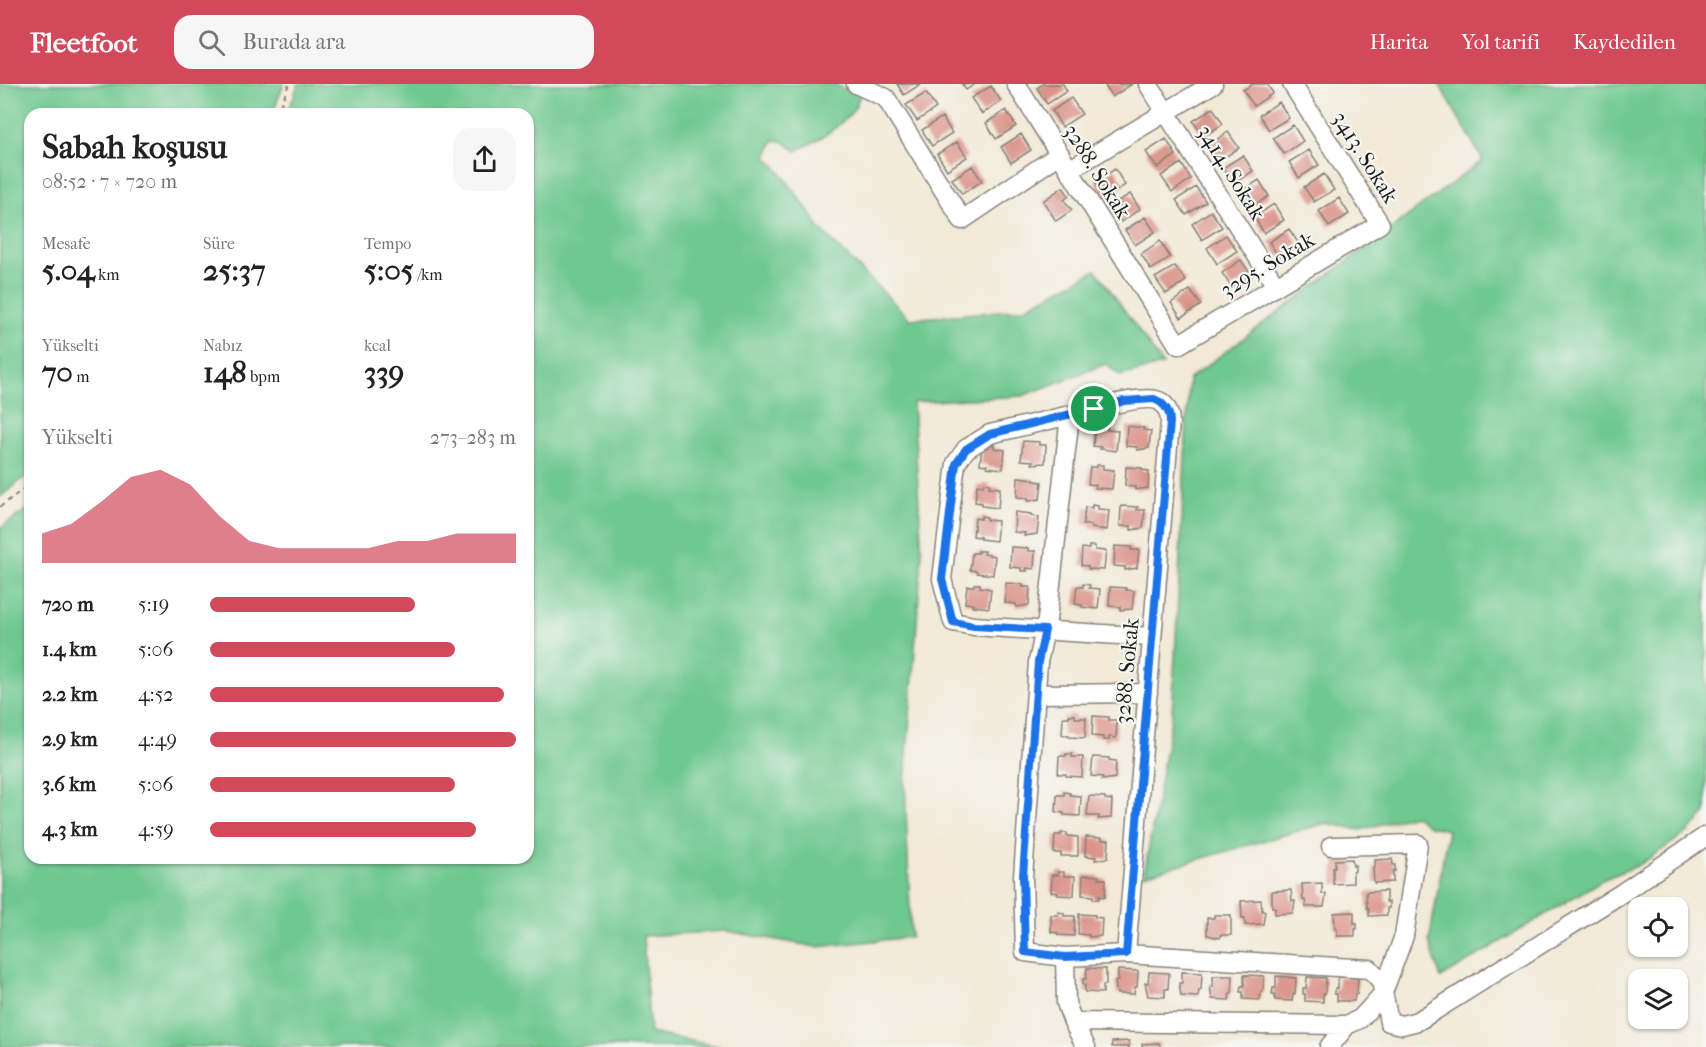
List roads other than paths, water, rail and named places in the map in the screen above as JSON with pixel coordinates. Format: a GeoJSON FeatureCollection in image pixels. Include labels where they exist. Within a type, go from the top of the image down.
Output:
{"type":"FeatureCollection","features":[{"type":"Feature","properties":{"kind":"street"},"geometry":{"type":"LineString","coordinates":[[855,84],[886,99],[962,220],[1064,162],[1166,112],[1213,84]]}},
{"type":"Feature","properties":{"kind":"street","name":"3288. Sokak"},"geometry":{"type":"LineString","coordinates":[[1016,84],[1178,345]]}},
{"type":"Feature","properties":{"kind":"street","name":"3414. Sokak"},"geometry":{"type":"LineString","coordinates":[[1148,84],[1276,286]]}},
{"type":"Feature","properties":{"kind":"street","name":"3413. Sokak"},"geometry":{"type":"LineString","coordinates":[[1292,84],[1380,224]]}},
{"type":"Feature","properties":{"kind":"street","name":"3295. Sokak"},"geometry":{"type":"LineString","coordinates":[[1178,345],[1380,224]]}},
{"type":"Feature","properties":{"kind":"street","name":"3288. Sokak"},"geometry":{"type":"LineString","coordinates":[[1070,415],[1124,401],[1154,399],[1163,403],[1170,415],[1126,954]]}},
{"type":"Feature","properties":{"kind":"street"},"geometry":{"type":"LineString","coordinates":[[1152,638],[1045,630],[974,626],[953,622],[942,579],[956,464],[966,449],[990,434],[1070,415],[1045,630],[1038,662],[1023,876],[1025,952],[1065,957],[1126,954],[1370,969],[1381,981],[1389,1022],[1401,1025],[1418,1021],[1622,893],[1706,836]]}},
{"type":"Feature","properties":{"kind":"street"},"geometry":{"type":"LineString","coordinates":[[1036,694],[1148,693]]}},
{"type":"Feature","properties":{"kind":"street"},"geometry":{"type":"LineString","coordinates":[[1073,1022],[1347,1025],[1360,1019],[1382,995],[1404,936],[1418,844],[1331,846]]}},
{"type":"Feature","properties":{"kind":"street"},"geometry":{"type":"LineString","coordinates":[[1065,957],[1066,1003],[1086,1047]]}},
{"type":"Feature","properties":{"kind":"street"},"geometry":{"type":"LineString","coordinates":[[1329,1047],[1347,1025]]}}]}
